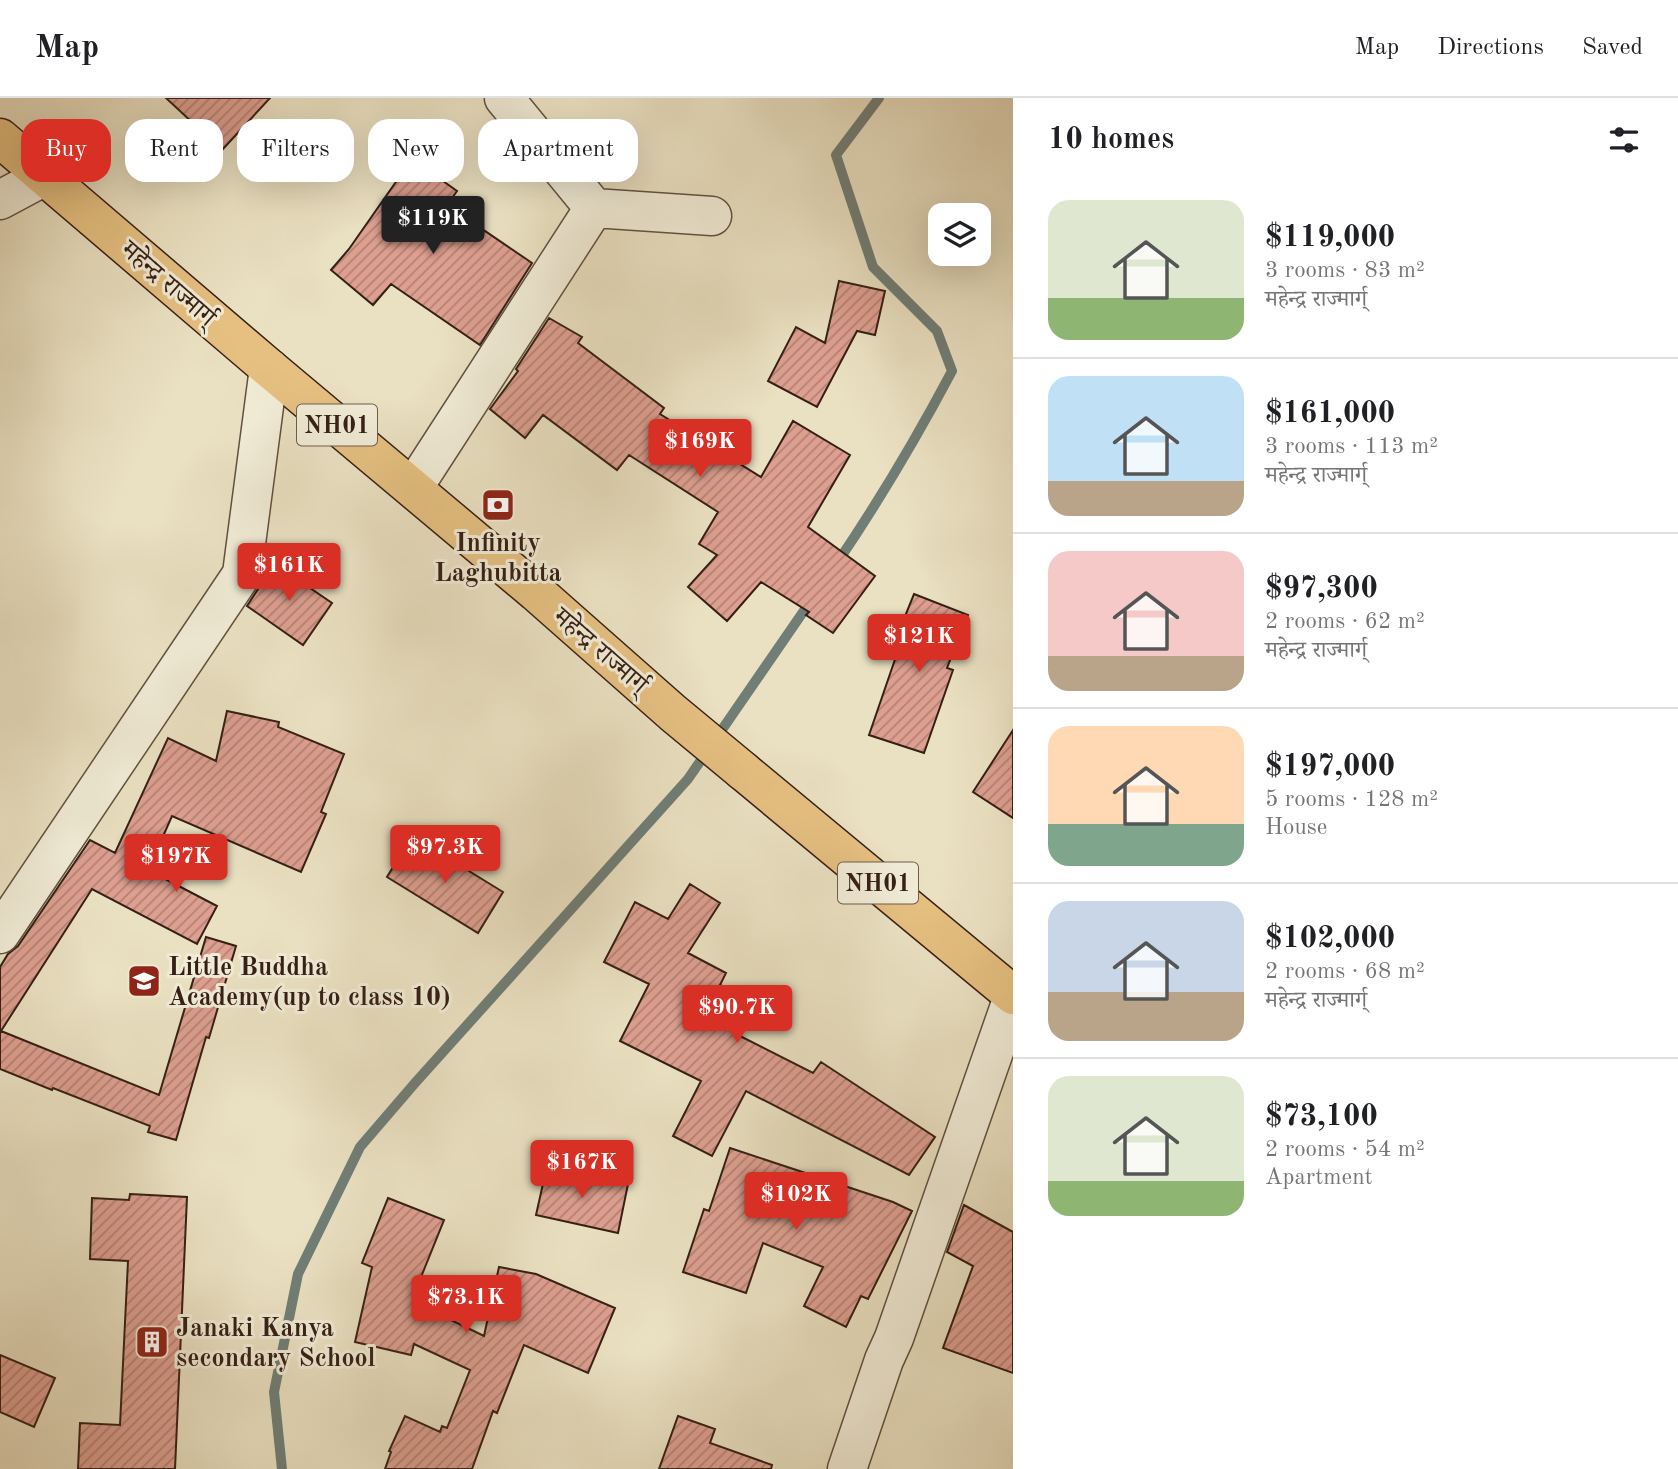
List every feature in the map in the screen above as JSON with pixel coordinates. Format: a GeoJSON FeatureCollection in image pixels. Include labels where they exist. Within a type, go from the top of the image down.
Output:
{"type":"FeatureCollection","features":[{"type":"Feature","properties":{"kind":"main road","name":"महेन्द्र राज्मार्ग्"},"geometry":{"type":"LineString","coordinates":[[0,138],[21,156]]}},
{"type":"Feature","properties":{"kind":"main road","name":"महेन्द्र राज्मार्ग्"},"geometry":{"type":"LineString","coordinates":[[52,182],[536,592],[673,713],[1013,996]]}},
{"type":"Feature","properties":{"kind":"street"},"geometry":{"type":"LineString","coordinates":[[504,98],[594,208],[712,216]]}},
{"type":"Feature","properties":{"kind":"street"},"geometry":{"type":"LineString","coordinates":[[0,200],[34,182]]}},
{"type":"Feature","properties":{"kind":"street"},"geometry":{"type":"LineString","coordinates":[[413,488],[594,208]]}},
{"type":"Feature","properties":{"kind":"street"},"geometry":{"type":"LineString","coordinates":[[0,934],[242,573],[269,368]]}},
{"type":"Feature","properties":{"kind":"street"},"geometry":{"type":"LineString","coordinates":[[847,1469],[1013,996]]}},
{"type":"Feature","properties":{"kind":"building"},"geometry":{"type":"Polygon","coordinates":[[[166,98],[270,98],[251,119],[237,119],[237,134],[223,149],[223,119],[189,119],[166,98]]]}},
{"type":"Feature","properties":{"kind":"building"},"geometry":{"type":"Polygon","coordinates":[[[396,182],[444,182],[457,191],[447,205],[532,263],[480,345],[391,284],[373,305],[331,270],[396,182]]]}},
{"type":"Feature","properties":{"kind":"building"},"geometry":{"type":"Polygon","coordinates":[[[839,281],[885,291],[875,335],[857,331],[817,407],[768,381],[796,327],[825,343],[839,281]]]}},
{"type":"Feature","properties":{"kind":"building"},"geometry":{"type":"Polygon","coordinates":[[[549,318],[582,337],[578,343],[664,408],[660,414],[761,477],[793,421],[850,455],[808,527],[875,576],[833,633],[806,615],[809,612],[761,582],[727,621],[688,587],[717,555],[699,544],[718,512],[629,455],[617,470],[543,415],[525,438],[490,409],[518,371],[516,369],[549,318]]]}},
{"type":"Feature","properties":{"kind":"building"},"geometry":{"type":"Polygon","coordinates":[[[269,560],[332,603],[303,645],[247,606],[260,586],[265,565],[269,560]]]}},
{"type":"Feature","properties":{"kind":"building"},"geometry":{"type":"Polygon","coordinates":[[[914,594],[968,615],[947,668],[953,670],[924,753],[869,735],[902,639],[897,636],[914,594]]]}},
{"type":"Feature","properties":{"kind":"building"},"geometry":{"type":"Polygon","coordinates":[[[227,711],[279,722],[278,727],[344,754],[321,812],[326,814],[301,872],[172,816],[148,870],[217,906],[197,944],[92,889],[1,1031],[159,1095],[206,937],[236,946],[176,1140],[148,1132],[150,1126],[0,1069],[0,967],[8,954],[18,946],[90,840],[115,853],[168,738],[216,761],[227,711]]]}},
{"type":"Feature","properties":{"kind":"building"},"geometry":{"type":"Polygon","coordinates":[[[1013,730],[1013,818],[973,792],[1013,730]]]}},
{"type":"Feature","properties":{"kind":"building"},"geometry":{"type":"Polygon","coordinates":[[[412,836],[503,892],[478,933],[387,877],[412,836]]]}},
{"type":"Feature","properties":{"kind":"building"},"geometry":{"type":"Polygon","coordinates":[[[690,884],[720,903],[688,953],[726,973],[720,985],[755,1003],[738,1035],[813,1073],[821,1062],[935,1137],[909,1175],[746,1091],[712,1156],[673,1136],[701,1081],[620,1041],[649,984],[604,962],[635,902],[668,919],[690,884]]]}},
{"type":"Feature","properties":{"kind":"building"},"geometry":{"type":"Polygon","coordinates":[[[730,1148],[893,1202],[912,1211],[868,1299],[861,1296],[846,1327],[804,1306],[823,1267],[763,1243],[746,1293],[683,1272],[704,1209],[709,1211],[730,1148]]]}},
{"type":"Feature","properties":{"kind":"building"},"geometry":{"type":"Polygon","coordinates":[[[547,1166],[628,1184],[618,1233],[536,1215],[547,1166]]]}},
{"type":"Feature","properties":{"kind":"building","name":"Janaki Kanya secondary School"},"geometry":{"type":"Polygon","coordinates":[[[130,1194],[187,1197],[175,1469],[78,1469],[80,1423],[120,1425],[128,1261],[90,1259],[92,1198],[129,1200],[130,1194]]]}},
{"type":"Feature","properties":{"kind":"building"},"geometry":{"type":"Polygon","coordinates":[[[388,1198],[444,1220],[415,1292],[425,1294],[422,1306],[484,1336],[499,1267],[536,1274],[615,1308],[588,1373],[524,1345],[497,1413],[493,1411],[472,1469],[385,1469],[391,1452],[389,1451],[405,1416],[440,1432],[442,1426],[447,1428],[470,1370],[414,1344],[411,1355],[355,1342],[372,1267],[362,1263],[388,1198]]]}},
{"type":"Feature","properties":{"kind":"building"},"geometry":{"type":"Polygon","coordinates":[[[964,1205],[1013,1232],[1013,1373],[943,1348],[973,1266],[947,1252],[964,1205]]]}},
{"type":"Feature","properties":{"kind":"building"},"geometry":{"type":"Polygon","coordinates":[[[0,1355],[55,1378],[34,1427],[0,1412],[0,1355]]]}},
{"type":"Feature","properties":{"kind":"building"},"geometry":{"type":"Polygon","coordinates":[[[678,1416],[715,1429],[710,1443],[772,1465],[771,1469],[659,1469],[678,1416]]]}},
{"type":"Feature","properties":{"kind":"waterway"},"geometry":{"type":"LineString","coordinates":[[837,563],[897,468],[952,371],[937,331],[873,267],[836,155],[879,98]]}},
{"type":"Feature","properties":{"kind":"waterway"},"geometry":{"type":"LineString","coordinates":[[282,1469],[274,1392],[298,1274],[360,1147],[688,779],[812,599]]}},
{"type":"Feature","properties":{"kind":"place","name":"Infinity Laghubitta"},"geometry":{"type":"Point","coordinates":[498,505]}},
{"type":"Feature","properties":{"kind":"place","name":"Little Buddha Academy(up to class 10)"},"geometry":{"type":"Point","coordinates":[144,981]}},
{"type":"Feature","properties":{"kind":"place","name":"Janaki Kanya secondary School"},"geometry":{"type":"Point","coordinates":[152,1342]}}]}
